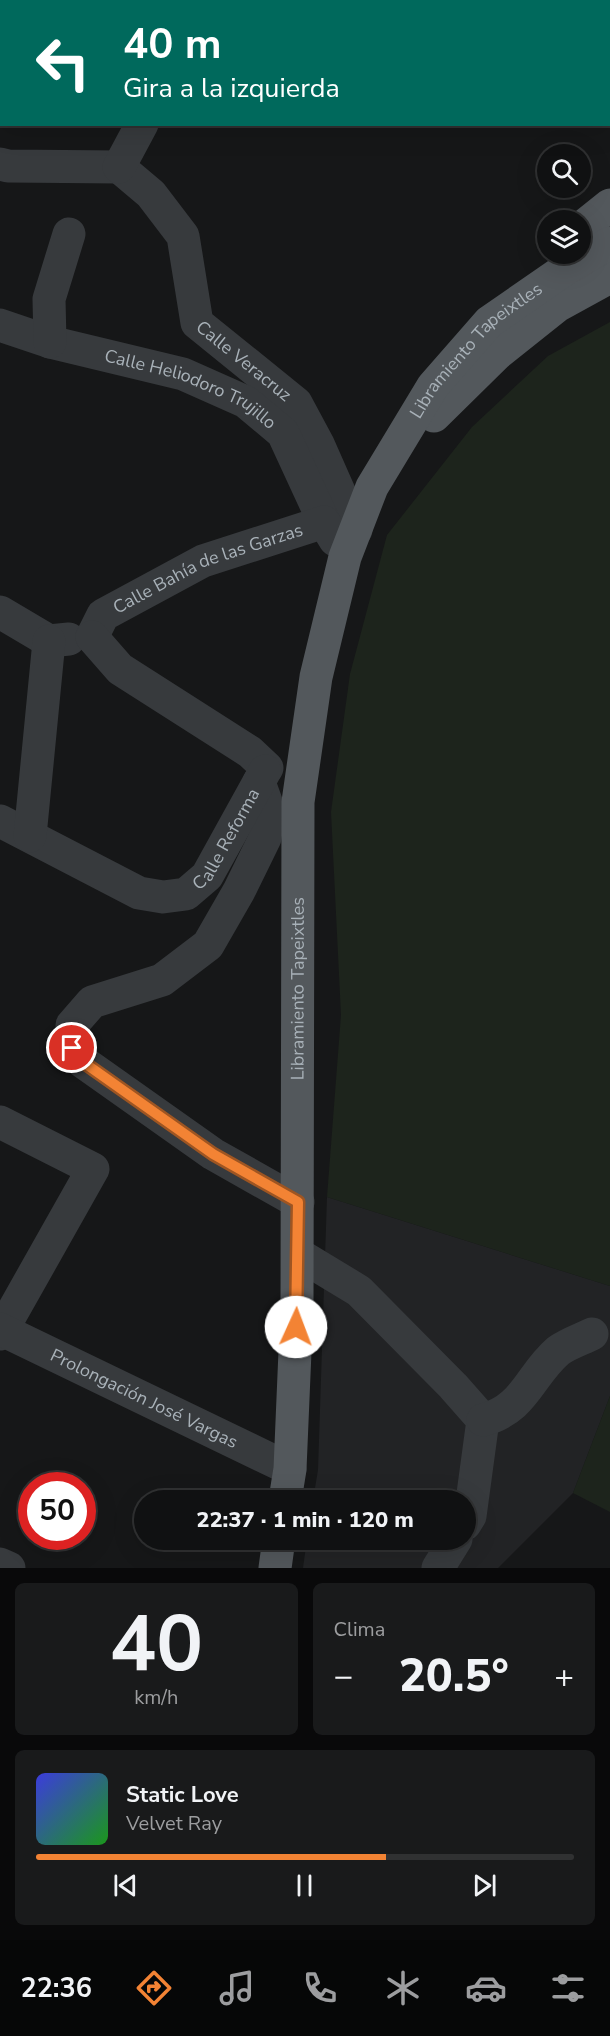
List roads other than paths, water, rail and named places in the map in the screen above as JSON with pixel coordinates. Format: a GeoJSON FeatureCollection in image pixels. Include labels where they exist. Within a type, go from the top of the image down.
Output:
{"type":"FeatureCollection","features":[{"type":"Feature","properties":{"kind":"main road"},"geometry":{"type":"LineString","coordinates":[[591,220],[610,205]]}},
{"type":"Feature","properties":{"kind":"main road","name":"Libramiento Tapeixtles"},"geometry":{"type":"LineString","coordinates":[[288,1484],[298,1254],[298,802],[316,677],[351,543],[372,487],[434,386],[489,322],[567,268],[610,243]]}},
{"type":"Feature","properties":{"kind":"main road"},"geometry":{"type":"LineString","coordinates":[[489,322],[546,264]]}},
{"type":"Feature","properties":{"kind":"main road","name":"Libramiento Tapeixtles"},"geometry":{"type":"LineString","coordinates":[[372,487],[436,413],[497,354],[557,306],[610,277]]}},
{"type":"Feature","properties":{"kind":"street"},"geometry":{"type":"LineString","coordinates":[[0,164],[119,167],[141,126]]}},
{"type":"Feature","properties":{"kind":"street","name":"Calle Veracruz"},"geometry":{"type":"LineString","coordinates":[[119,167],[151,194],[183,236],[197,323],[296,403],[318,444],[351,543]]}},
{"type":"Feature","properties":{"kind":"street"},"geometry":{"type":"LineString","coordinates":[[50,342],[49,299],[69,234]]}},
{"type":"Feature","properties":{"kind":"street","name":"Calle Heliodoro Trujillo"},"geometry":{"type":"LineString","coordinates":[[0,325],[50,342],[183,374],[246,402],[283,433],[324,522]]}},
{"type":"Feature","properties":{"kind":"street","name":"Calle Bahía de las Garzas"},"geometry":{"type":"LineString","coordinates":[[92,637],[103,615],[203,561],[324,522],[351,543]]}},
{"type":"Feature","properties":{"kind":"street"},"geometry":{"type":"LineString","coordinates":[[0,612],[49,640],[92,637],[120,669],[250,752],[263,775],[269,810],[265,838],[239,891],[208,945],[162,980],[92,1002],[72,1025],[72,1048],[83,1062],[213,1154],[298,1202]]}},
{"type":"Feature","properties":{"kind":"street"},"geometry":{"type":"LineString","coordinates":[[30,836],[49,640]]}},
{"type":"Feature","properties":{"kind":"street","name":"Calle Reforma"},"geometry":{"type":"LineString","coordinates":[[0,821],[139,893],[164,897],[186,894],[207,876],[263,775],[298,802]]}},
{"type":"Feature","properties":{"kind":"street"},"geometry":{"type":"LineString","coordinates":[[0,1122],[93,1169],[1,1331]]}},
{"type":"Feature","properties":{"kind":"street"},"geometry":{"type":"LineString","coordinates":[[298,1254],[359,1291],[453,1386],[483,1420],[474,1490]]}},
{"type":"Feature","properties":{"kind":"street","name":"Prolongación José Vargas"},"geometry":{"type":"LineString","coordinates":[[1,1331],[288,1484]]}},
{"type":"Feature","properties":{"kind":"street"},"geometry":{"type":"LineString","coordinates":[[483,1420],[493,1418],[518,1402],[559,1351],[592,1334]]}},
{"type":"Feature","properties":{"kind":"street"},"geometry":{"type":"LineString","coordinates":[[438,1568],[449,1550]]}},
{"type":"Feature","properties":{"kind":"street"},"geometry":{"type":"LineString","coordinates":[[0,1564],[9,1568]]}}]}
